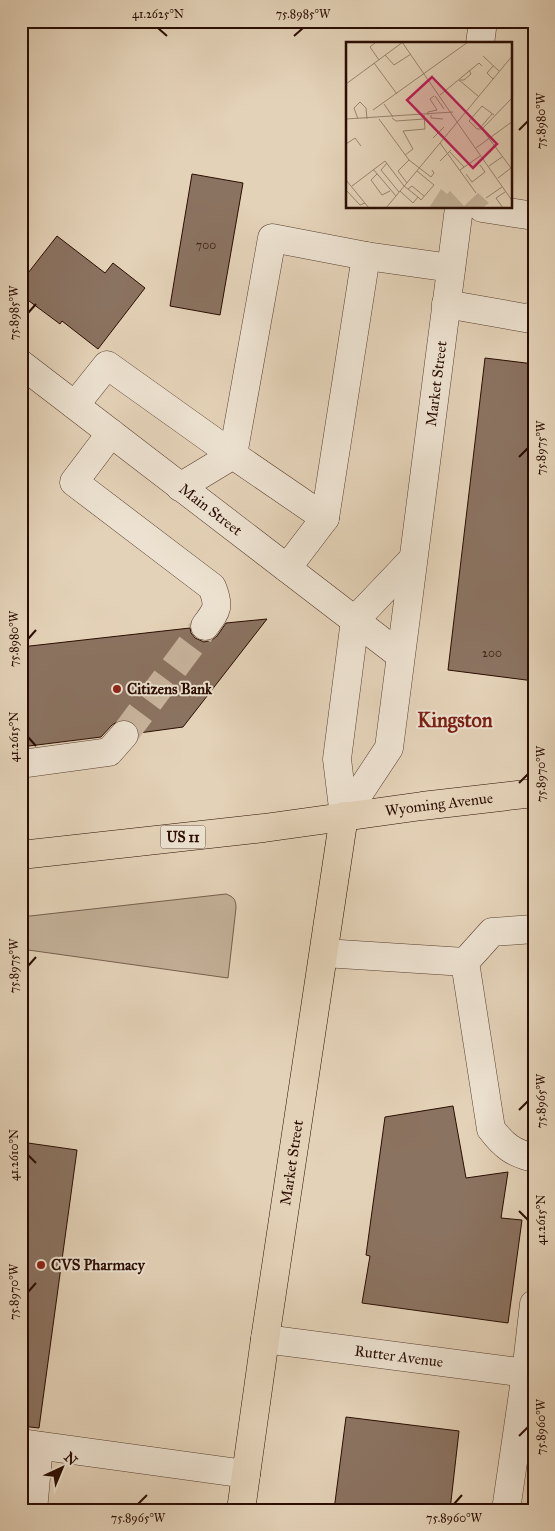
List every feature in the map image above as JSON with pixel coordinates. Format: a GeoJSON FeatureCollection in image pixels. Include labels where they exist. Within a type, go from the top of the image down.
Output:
{"type":"FeatureCollection","features":[{"type":"Feature","properties":{"kind":"main road","name":"Wyoming Avenue"},"geometry":{"type":"LineString","coordinates":[[344,816],[534,793]]}},
{"type":"Feature","properties":{"kind":"main road","name":"US 11"},"geometry":{"type":"LineString","coordinates":[[21,855],[264,828],[344,816]]}},
{"type":"Feature","properties":{"kind":"main road","name":"Market Street"},"geometry":{"type":"LineString","coordinates":[[241,1510],[344,816]]}},
{"type":"Feature","properties":{"kind":"street"},"geometry":{"type":"LineString","coordinates":[[480,42],[483,21]]}},
{"type":"Feature","properties":{"kind":"street","name":"Market Street"},"geometry":{"type":"LineString","coordinates":[[344,816],[389,748],[459,209]]}},
{"type":"Feature","properties":{"kind":"street"},"geometry":{"type":"LineString","coordinates":[[488,209],[534,216]]}},
{"type":"Feature","properties":{"kind":"street"},"geometry":{"type":"LineString","coordinates":[[180,487],[233,455],[272,238],[366,256],[450,268]]}},
{"type":"Feature","properties":{"kind":"street"},"geometry":{"type":"LineString","coordinates":[[287,568],[324,518],[366,256]]}},
{"type":"Feature","properties":{"kind":"street"},"geometry":{"type":"LineString","coordinates":[[446,304],[525,318],[534,316]]}},
{"type":"Feature","properties":{"kind":"street"},"geometry":{"type":"LineString","coordinates":[[75,405],[107,365],[324,518]]}},
{"type":"Feature","properties":{"kind":"street","name":"Main Street"},"geometry":{"type":"LineString","coordinates":[[22,366],[400,655]]}},
{"type":"Feature","properties":{"kind":"street"},"geometry":{"type":"LineString","coordinates":[[111,433],[74,482],[212,587],[217,600],[216,611],[205,626]]}},
{"type":"Feature","properties":{"kind":"street"},"geometry":{"type":"LineString","coordinates":[[355,620],[413,559]]}},
{"type":"Feature","properties":{"kind":"street","name":"Market Street"},"geometry":{"type":"LineString","coordinates":[[344,816],[337,759],[355,620]]}},
{"type":"Feature","properties":{"kind":"street"},"geometry":{"type":"LineString","coordinates":[[21,764],[109,752],[124,734]]}},
{"type":"Feature","properties":{"kind":"street"},"geometry":{"type":"LineString","coordinates":[[465,962],[492,932],[534,928]]}},
{"type":"Feature","properties":{"kind":"street"},"geometry":{"type":"LineString","coordinates":[[324,953],[465,962]]}},
{"type":"Feature","properties":{"kind":"street"},"geometry":{"type":"LineString","coordinates":[[465,962],[491,1129],[503,1145],[529,1154]]}},
{"type":"Feature","properties":{"kind":"street"},"geometry":{"type":"LineString","coordinates":[[506,1510],[530,1374],[534,1304]]}},
{"type":"Feature","properties":{"kind":"street","name":"Rutter Avenue"},"geometry":{"type":"LineString","coordinates":[[265,1339],[530,1374]]}},
{"type":"Feature","properties":{"kind":"street"},"geometry":{"type":"LineString","coordinates":[[33,1510],[30,1444],[246,1474]]}},
{"type":"Feature","properties":{"kind":"shaded area"},"geometry":{"type":"Polygon","coordinates":[[[226,894],[231,896],[236,903],[228,978],[21,949],[21,917],[226,894]]]}},
{"type":"Feature","properties":{"kind":"building"},"geometry":{"type":"Polygon","coordinates":[[[192,174],[243,183],[220,315],[170,306],[192,174]]]}},
{"type":"Feature","properties":{"kind":"building"},"geometry":{"type":"Polygon","coordinates":[[[57,236],[105,273],[113,263],[145,288],[98,349],[62,321],[60,324],[21,295],[21,282],[57,236]]]}},
{"type":"Feature","properties":{"kind":"building"},"geometry":{"type":"Polygon","coordinates":[[[485,358],[534,364],[534,681],[448,670],[485,358]]]}},
{"type":"Feature","properties":{"kind":"building","name":"Citizens Bank"},"geometry":{"type":"Polygon","coordinates":[[[267,619],[183,727],[139,733],[134,723],[128,720],[120,720],[112,725],[101,737],[21,747],[21,647],[190,628],[195,638],[204,642],[212,640],[217,636],[226,623],[267,619]]]}},
{"type":"Feature","properties":{"kind":"building"},"geometry":{"type":"Polygon","coordinates":[[[453,1106],[466,1178],[508,1172],[501,1218],[522,1220],[508,1323],[362,1303],[370,1256],[366,1255],[385,1117],[453,1106]]]}},
{"type":"Feature","properties":{"kind":"building","name":"CVS Pharmacy"},"geometry":{"type":"Polygon","coordinates":[[[21,1142],[77,1150],[39,1428],[21,1426],[21,1142]]]}},
{"type":"Feature","properties":{"kind":"building"},"geometry":{"type":"Polygon","coordinates":[[[346,1417],[459,1431],[450,1510],[334,1510],[346,1417]]]}},
{"type":"Feature","properties":{"kind":"tunnel"},"geometry":{"type":"LineString","coordinates":[[124,735],[205,626]]}},
{"type":"Feature","properties":{"kind":"place","name":"Citizens Bank"},"geometry":{"type":"Point","coordinates":[117,689]}},
{"type":"Feature","properties":{"kind":"place","name":"CVS Pharmacy"},"geometry":{"type":"Point","coordinates":[41,1265]}},
{"type":"Feature","properties":{"kind":"district","name":"Kingston"},"geometry":{"type":"Point","coordinates":[455,720]}}]}
